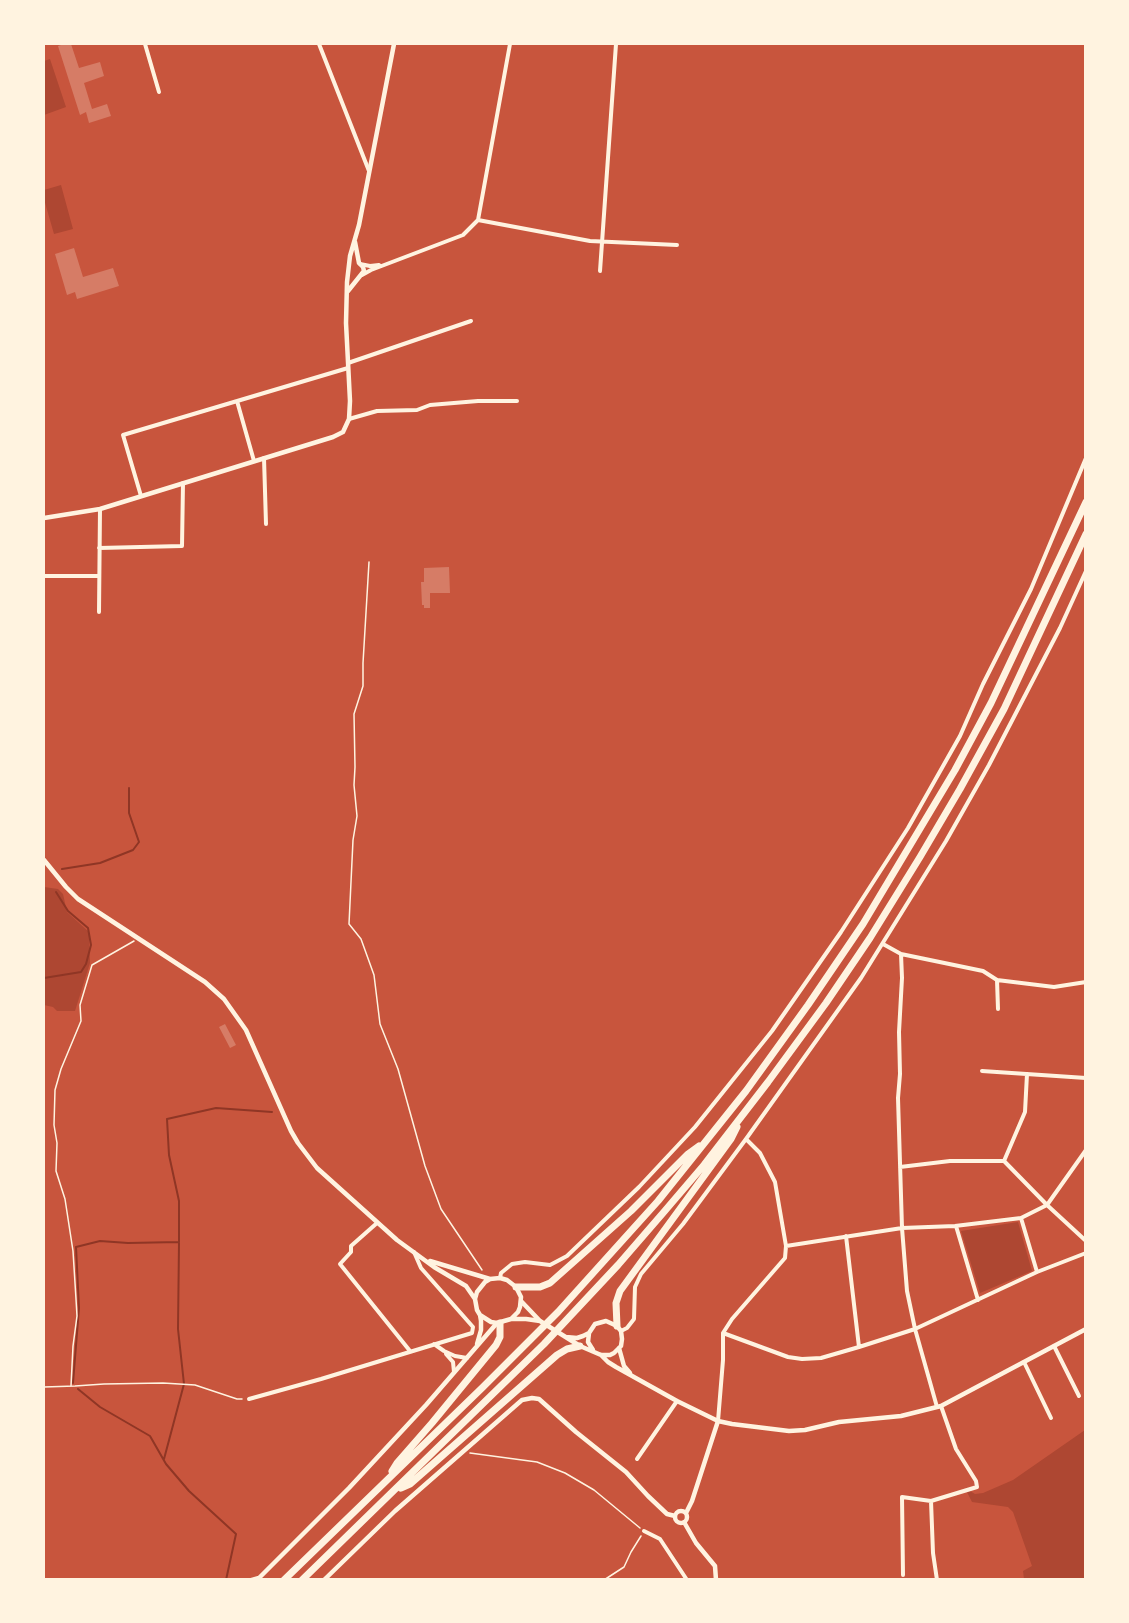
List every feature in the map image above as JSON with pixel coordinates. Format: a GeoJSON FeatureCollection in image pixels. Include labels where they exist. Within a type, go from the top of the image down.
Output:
{"type":"FeatureCollection","features":[{"type":"Feature","properties":{"kind":"highway"},"geometry":{"type":"LineString","coordinates":[[284,1580],[558,1312],[658,1201],[746,1091],[863,924],[955,770],[991,703],[1086,502]]}},
{"type":"Feature","properties":{"kind":"highway"},"geometry":{"type":"LineString","coordinates":[[302,1580],[567,1320],[663,1213],[740,1119],[826,1003],[870,938],[920,857],[1004,709],[1086,534]]}},
{"type":"Feature","properties":{"kind":"highway"},"geometry":{"type":"LineString","coordinates":[[619,1329],[616,1303],[620,1291],[731,1139],[740,1119]]}},
{"type":"Feature","properties":{"kind":"highway"},"geometry":{"type":"LineString","coordinates":[[516,1287],[540,1287],[550,1283],[631,1211],[688,1154],[706,1141]]}},
{"type":"Feature","properties":{"kind":"highway"},"geometry":{"type":"LineString","coordinates":[[388,1479],[397,1463],[496,1345],[500,1337],[499,1323]]}},
{"type":"Feature","properties":{"kind":"highway"},"geometry":{"type":"LineString","coordinates":[[393,1492],[410,1484],[557,1355],[567,1349],[580,1346]]}},
{"type":"Feature","properties":{"kind":"street"},"geometry":{"type":"LineString","coordinates":[[145,44],[159,92]]}},
{"type":"Feature","properties":{"kind":"street"},"geometry":{"type":"LineString","coordinates":[[319,44],[369,172]]}},
{"type":"Feature","properties":{"kind":"street"},"geometry":{"type":"LineString","coordinates":[[44,518],[100,509],[343,432],[349,419],[350,402],[347,294],[350,256],[355,242],[394,44]]}},
{"type":"Feature","properties":{"kind":"street"},"geometry":{"type":"LineString","coordinates":[[349,269],[352,277],[360,276],[463,235],[478,220],[510,44]]}},
{"type":"Feature","properties":{"kind":"street"},"geometry":{"type":"LineString","coordinates":[[600,271],[616,44]]}},
{"type":"Feature","properties":{"kind":"street"},"geometry":{"type":"LineString","coordinates":[[478,220],[601,243],[677,244]]}},
{"type":"Feature","properties":{"kind":"street"},"geometry":{"type":"LineString","coordinates":[[347,294],[364,269],[359,263],[355,242]]}},
{"type":"Feature","properties":{"kind":"street"},"geometry":{"type":"LineString","coordinates":[[349,269],[353,263],[370,266],[383,265]]}},
{"type":"Feature","properties":{"kind":"street"},"geometry":{"type":"LineString","coordinates":[[141,496],[123,435],[348,366],[471,321]]}},
{"type":"Feature","properties":{"kind":"street"},"geometry":{"type":"LineString","coordinates":[[349,419],[377,411],[417,410],[430,405],[478,400],[517,401]]}},
{"type":"Feature","properties":{"kind":"street"},"geometry":{"type":"LineString","coordinates":[[237,401],[254,461]]}},
{"type":"Feature","properties":{"kind":"street"},"geometry":{"type":"LineString","coordinates":[[264,458],[266,524]]}},
{"type":"Feature","properties":{"kind":"street"},"geometry":{"type":"LineString","coordinates":[[500,1278],[501,1273],[517,1262],[550,1265],[567,1256],[639,1187],[695,1127],[778,1022],[841,932],[908,828],[960,736],[983,684],[1031,589],[1086,458]]}},
{"type":"Feature","properties":{"kind":"street"},"geometry":{"type":"LineString","coordinates":[[99,548],[182,546],[183,483]]}},
{"type":"Feature","properties":{"kind":"street"},"geometry":{"type":"LineString","coordinates":[[99,612],[100,509]]}},
{"type":"Feature","properties":{"kind":"street"},"geometry":{"type":"LineString","coordinates":[[619,1329],[627,1328],[634,1319],[635,1287],[641,1274],[683,1224],[746,1139],[883,944],[989,765],[1060,628],[1086,571]]}},
{"type":"Feature","properties":{"kind":"street"},"geometry":{"type":"LineString","coordinates":[[44,576],[99,576]]}},
{"type":"Feature","properties":{"kind":"street"},"geometry":{"type":"LineString","coordinates":[[44,860],[78,899],[205,982],[224,999],[246,1030],[291,1131],[317,1168],[377,1223],[434,1267],[466,1286],[475,1299],[480,1315],[481,1330],[477,1346]]}},
{"type":"Feature","properties":{"kind":"street"},"geometry":{"type":"LineString","coordinates":[[883,944],[901,954],[983,971],[997,980],[1054,987],[1086,982]]}},
{"type":"Feature","properties":{"kind":"street"},"geometry":{"type":"LineString","coordinates":[[901,954],[898,1118],[907,1291],[915,1329],[939,1406],[956,1449],[976,1481],[977,1487],[931,1501],[902,1497],[903,1575]]}},
{"type":"Feature","properties":{"kind":"street"},"geometry":{"type":"LineString","coordinates":[[997,980],[998,1009]]}},
{"type":"Feature","properties":{"kind":"street"},"geometry":{"type":"LineString","coordinates":[[982,1071],[1086,1078]]}},
{"type":"Feature","properties":{"kind":"street"},"geometry":{"type":"LineString","coordinates":[[1004,1161],[1025,1112],[1027,1074]]}},
{"type":"Feature","properties":{"kind":"street"},"geometry":{"type":"LineString","coordinates":[[684,1522],[718,1421],[723,1333],[732,1318],[785,1257],[786,1246],[775,1182],[760,1153],[746,1139]]}},
{"type":"Feature","properties":{"kind":"street"},"geometry":{"type":"LineString","coordinates":[[786,1246],[902,1228],[956,1226],[1021,1218],[1047,1205],[1086,1150]]}},
{"type":"Feature","properties":{"kind":"street"},"geometry":{"type":"LineString","coordinates":[[900,1167],[950,1161],[1004,1161],[1086,1241]]}},
{"type":"Feature","properties":{"kind":"street"},"geometry":{"type":"LineString","coordinates":[[1021,1218],[1037,1272]]}},
{"type":"Feature","properties":{"kind":"street"},"geometry":{"type":"LineString","coordinates":[[377,1223],[351,1246],[351,1252],[340,1264],[410,1351]]}},
{"type":"Feature","properties":{"kind":"street"},"geometry":{"type":"LineString","coordinates":[[956,1226],[978,1300]]}},
{"type":"Feature","properties":{"kind":"street"},"geometry":{"type":"LineString","coordinates":[[846,1236],[859,1347]]}},
{"type":"Feature","properties":{"kind":"street"},"geometry":{"type":"LineString","coordinates":[[249,1399],[472,1333],[473,1327],[422,1268],[413,1251]]}},
{"type":"Feature","properties":{"kind":"street"},"geometry":{"type":"LineString","coordinates":[[723,1333],[788,1357],[821,1358],[915,1329],[1037,1272],[1086,1253]]}},
{"type":"Feature","properties":{"kind":"street"},"geometry":{"type":"LineString","coordinates":[[426,1259],[490,1280]]}},
{"type":"Feature","properties":{"kind":"street"},"geometry":{"type":"LineString","coordinates":[[475,1299],[481,1286],[490,1280],[500,1278],[507,1280],[516,1287],[521,1301],[518,1312],[511,1319]]}},
{"type":"Feature","properties":{"kind":"street"},"geometry":{"type":"LineString","coordinates":[[521,1301],[540,1321],[580,1346],[593,1350],[608,1362],[718,1421],[789,1431],[805,1430],[839,1422],[901,1416],[939,1406],[1086,1329]]}},
{"type":"Feature","properties":{"kind":"street"},"geometry":{"type":"LineString","coordinates":[[480,1315],[491,1322],[499,1323],[511,1319],[540,1321]]}},
{"type":"Feature","properties":{"kind":"street"},"geometry":{"type":"LineString","coordinates":[[566,1337],[577,1338],[589,1333],[596,1324],[609,1322],[619,1329],[622,1339],[619,1348],[610,1355],[601,1355]]}},
{"type":"Feature","properties":{"kind":"street"},"geometry":{"type":"LineString","coordinates":[[251,1580],[257,1579],[349,1488],[499,1323]]}},
{"type":"Feature","properties":{"kind":"street"},"geometry":{"type":"LineString","coordinates":[[589,1333],[588,1342],[593,1350]]}},
{"type":"Feature","properties":{"kind":"street"},"geometry":{"type":"LineString","coordinates":[[434,1344],[455,1356],[467,1358]]}},
{"type":"Feature","properties":{"kind":"street"},"geometry":{"type":"LineString","coordinates":[[1054,1346],[1080,1396]]}},
{"type":"Feature","properties":{"kind":"street"},"geometry":{"type":"LineString","coordinates":[[619,1348],[624,1366],[631,1375]]}},
{"type":"Feature","properties":{"kind":"street"},"geometry":{"type":"LineString","coordinates":[[444,1351],[453,1362],[454,1372]]}},
{"type":"Feature","properties":{"kind":"street"},"geometry":{"type":"LineString","coordinates":[[1024,1362],[1051,1418]]}},
{"type":"Feature","properties":{"kind":"street"},"geometry":{"type":"LineString","coordinates":[[324,1580],[395,1511],[522,1400],[532,1398],[540,1399],[626,1473],[667,1514],[675,1516],[678,1522],[684,1522]]}},
{"type":"Feature","properties":{"kind":"street"},"geometry":{"type":"LineString","coordinates":[[637,1459],[677,1401]]}},
{"type":"Feature","properties":{"kind":"street"},"geometry":{"type":"LineString","coordinates":[[931,1501],[933,1552],[937,1580]]}},
{"type":"Feature","properties":{"kind":"street"},"geometry":{"type":"LineString","coordinates":[[675,1516],[679,1511],[686,1513]]}},
{"type":"Feature","properties":{"kind":"street"},"geometry":{"type":"LineString","coordinates":[[684,1522],[696,1543],[715,1566],[716,1580]]}},
{"type":"Feature","properties":{"kind":"street"},"geometry":{"type":"LineString","coordinates":[[644,1531],[660,1539],[687,1580]]}},
{"type":"Feature","properties":{"kind":"path"},"geometry":{"type":"LineString","coordinates":[[369,562],[363,686],[354,714],[354,785],[357,816],[353,840],[349,924],[361,939],[374,975],[380,1024],[398,1069],[425,1166],[441,1209],[484,1273]]}},
{"type":"Feature","properties":{"kind":"path"},"geometry":{"type":"LineString","coordinates":[[71,1386],[77,1316],[73,1251],[65,1199],[56,1171],[55,1090],[81,1021],[80,1005],[92,965],[133,943],[137,938]]}},
{"type":"Feature","properties":{"kind":"path"},"geometry":{"type":"LineString","coordinates":[[44,1387],[104,1383],[163,1383],[195,1385],[237,1399],[249,1399]]}},
{"type":"Feature","properties":{"kind":"path"},"geometry":{"type":"LineString","coordinates":[[463,1452],[537,1462],[565,1473],[594,1490],[644,1531],[624,1567],[604,1580]]}},
{"type":"Feature","properties":{"kind":"shaded area"},"geometry":{"type":"Polygon","coordinates":[[[50,59],[66,107],[44,115],[44,61],[50,59]]]}},
{"type":"Feature","properties":{"kind":"shaded area"},"geometry":{"type":"Polygon","coordinates":[[[61,185],[73,229],[54,234],[44,199],[44,190],[61,185]]]}},
{"type":"Feature","properties":{"kind":"shaded area"},"geometry":{"type":"Polygon","coordinates":[[[44,887],[58,889],[63,894],[67,912],[89,932],[90,963],[75,1011],[57,1011],[53,1007],[44,1005],[44,887]]]}},
{"type":"Feature","properties":{"kind":"shaded area"},"geometry":{"type":"Polygon","coordinates":[[[1018,1222],[1032,1271],[980,1293],[961,1231],[1018,1222]]]}},
{"type":"Feature","properties":{"kind":"shaded area"},"geometry":{"type":"Polygon","coordinates":[[[1085,1430],[1085,1579],[1024,1579],[1023,1571],[1032,1566],[1013,1512],[1008,1507],[972,1502],[967,1492],[983,1493],[1013,1480],[1085,1430]]]}},
{"type":"Feature","properties":{"kind":"building"},"geometry":{"type":"Polygon","coordinates":[[[71,44],[79,68],[100,62],[104,76],[84,83],[92,109],[107,104],[111,116],[89,123],[86,112],[80,115],[58,46],[71,44]]]}},
{"type":"Feature","properties":{"kind":"building"},"geometry":{"type":"Polygon","coordinates":[[[74,248],[83,277],[113,268],[119,286],[77,299],[75,292],[67,295],[55,254],[74,248]]]}},
{"type":"Feature","properties":{"kind":"building"},"geometry":{"type":"Polygon","coordinates":[[[449,567],[450,593],[430,593],[430,608],[424,608],[421,582],[424,582],[424,568],[449,567]]]}},
{"type":"Feature","properties":{"kind":"building"},"geometry":{"type":"Polygon","coordinates":[[[225,1024],[236,1045],[230,1048],[219,1027],[225,1024]]]}},
{"type":"Feature","properties":{"kind":"waterway"},"geometry":{"type":"LineString","coordinates":[[62,869],[100,863],[133,850],[139,842],[129,813],[129,788]]}},
{"type":"Feature","properties":{"kind":"waterway"},"geometry":{"type":"LineString","coordinates":[[44,978],[81,972],[86,964],[91,945],[88,928],[68,911],[56,892]]}},
{"type":"Feature","properties":{"kind":"waterway"},"geometry":{"type":"LineString","coordinates":[[73,1383],[79,1308],[76,1247],[100,1241],[179,1242],[179,1201],[169,1155],[167,1119],[216,1108],[272,1112]]}},
{"type":"Feature","properties":{"kind":"waterway"},"geometry":{"type":"LineString","coordinates":[[164,1459],[184,1384],[178,1329],[179,1243]]}},
{"type":"Feature","properties":{"kind":"waterway"},"geometry":{"type":"LineString","coordinates":[[78,1389],[100,1407],[150,1436],[166,1464],[189,1491],[236,1534],[226,1580]]}}]}
